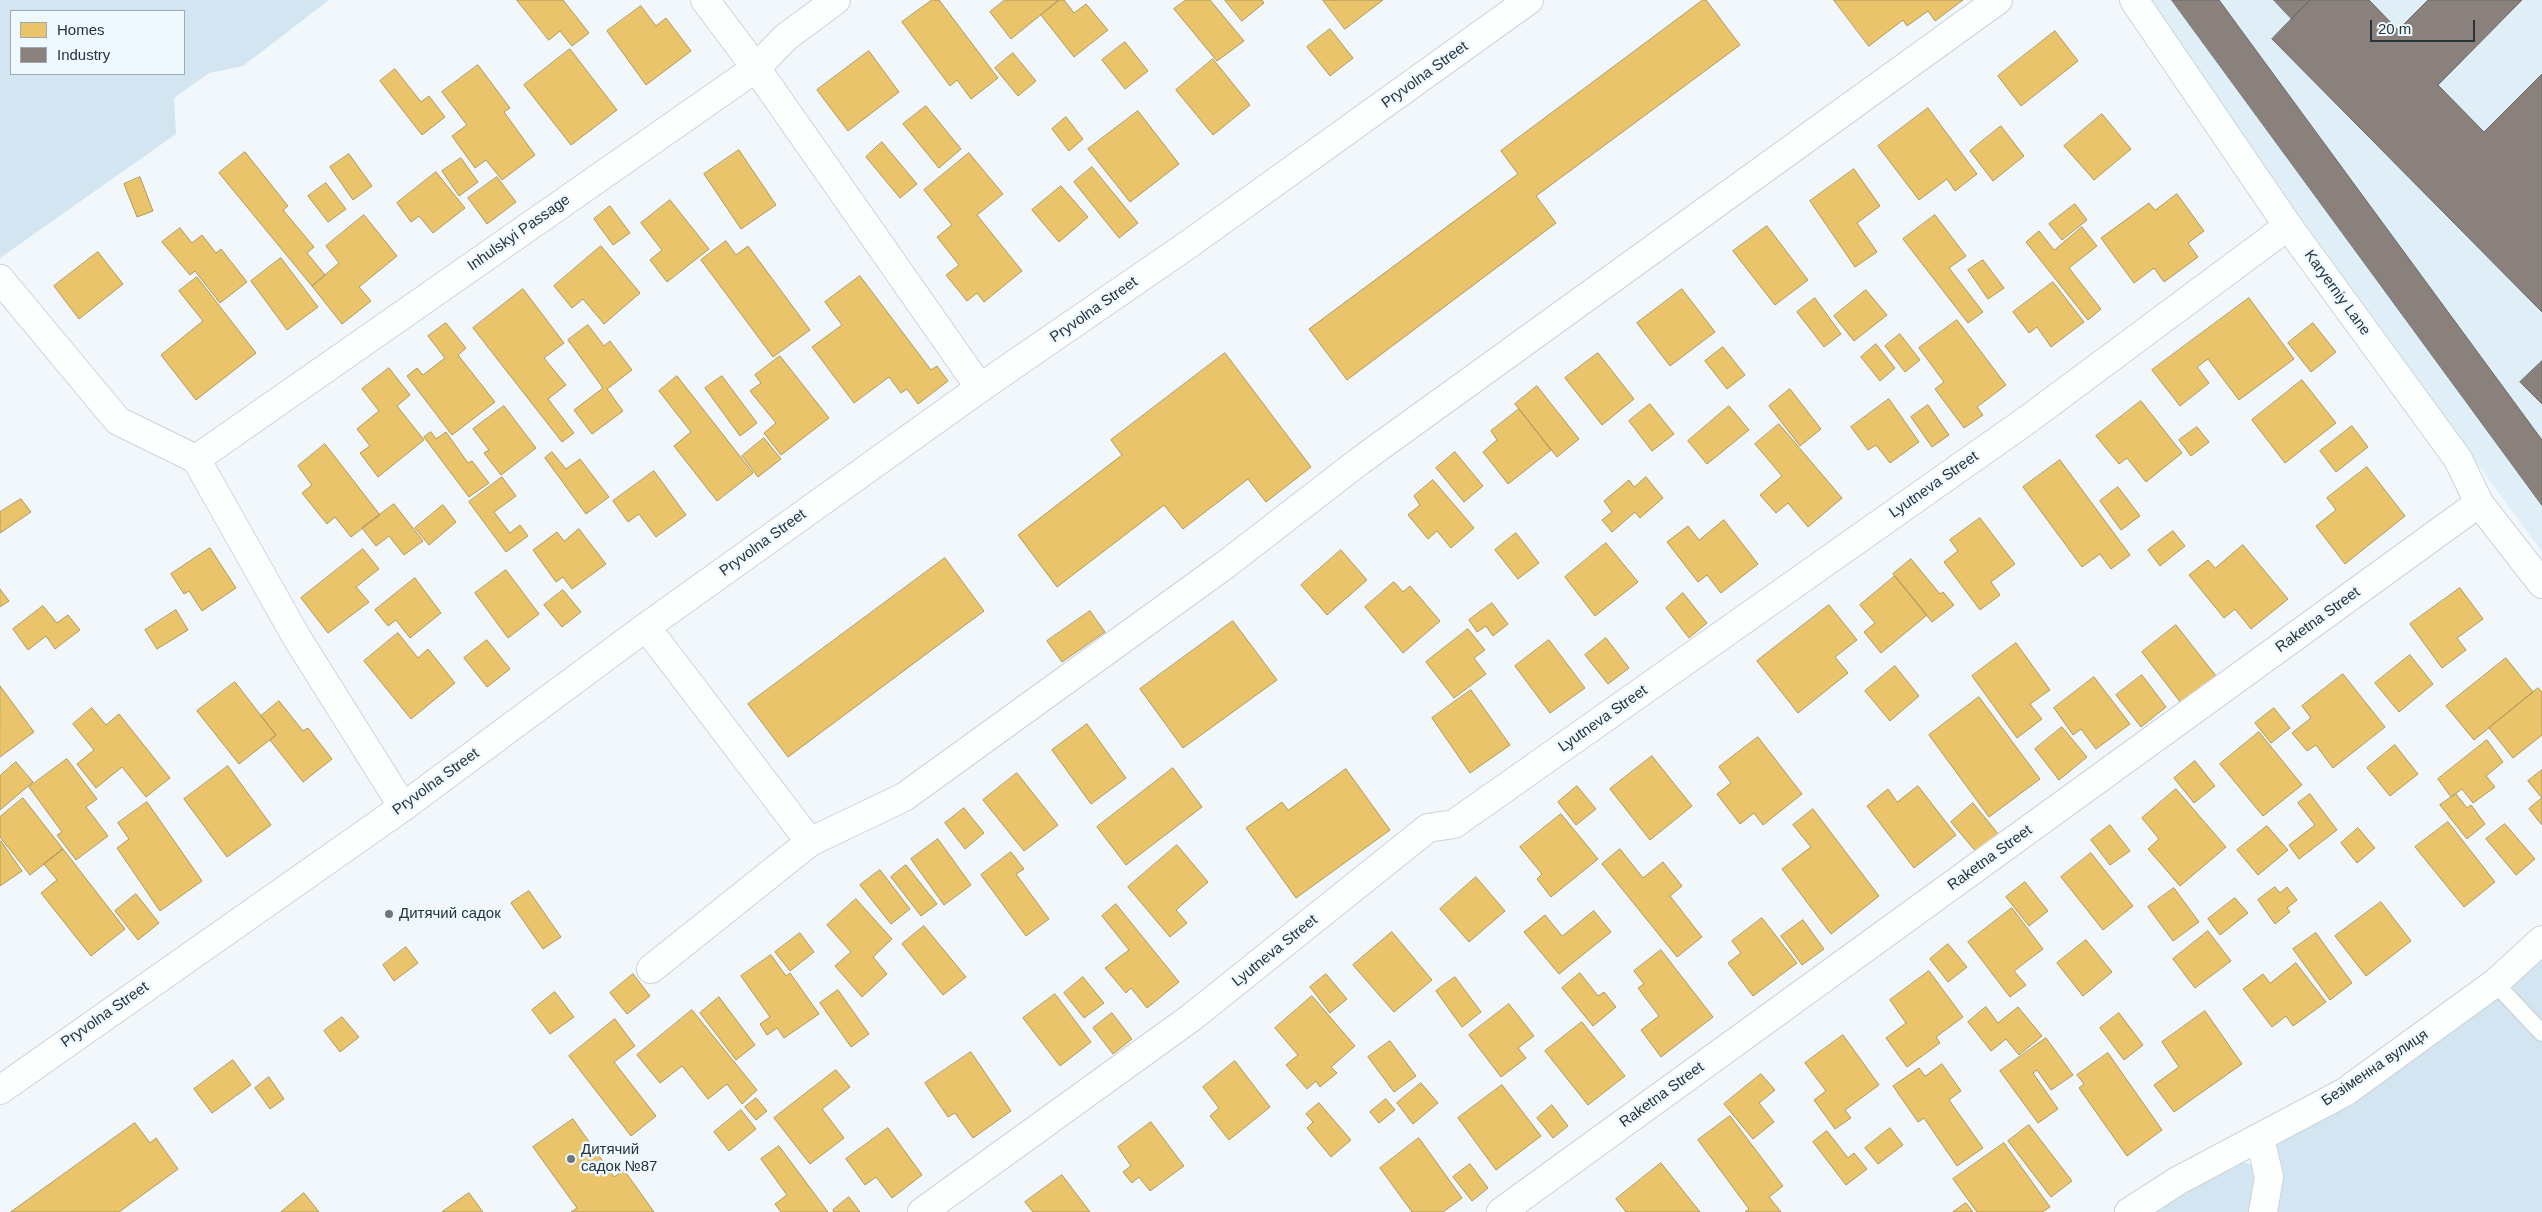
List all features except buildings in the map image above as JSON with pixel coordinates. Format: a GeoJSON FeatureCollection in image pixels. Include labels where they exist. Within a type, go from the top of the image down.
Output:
{"type":"FeatureCollection","features":[{"type":"Feature","properties":{"kind":"street"},"geometry":{"type":"LineString","coordinates":[[705,0],[756,68],[980,388]]}},
{"type":"Feature","properties":{"kind":"street","name":"Inhulskyi Passage"},"geometry":{"type":"LineString","coordinates":[[196,458],[756,68],[786,37],[836,0]]}},
{"type":"Feature","properties":{"kind":"street","name":"Pryvolna Street"},"geometry":{"type":"LineString","coordinates":[[0,1090],[403,807],[646,626],[980,388],[1189,244],[1530,0]]}},
{"type":"Feature","properties":{"kind":"street"},"geometry":{"type":"LineString","coordinates":[[651,969],[810,842],[904,797],[1225,565],[1361,460],[1998,0]]}},
{"type":"Feature","properties":{"kind":"street","name":"Karyerniy Lane"},"geometry":{"type":"LineString","coordinates":[[2134,0],[2288,226],[2458,459],[2479,503],[2542,584]]}},
{"type":"Feature","properties":{"kind":"street","name":"Lyutneva Street"},"geometry":{"type":"LineString","coordinates":[[922,1212],[1192,1017],[1428,828],[1454,824],[2027,420],[2288,226]]}},
{"type":"Feature","properties":{"kind":"street"},"geometry":{"type":"LineString","coordinates":[[0,279],[118,421],[196,458],[297,638],[403,807]]}},
{"type":"Feature","properties":{"kind":"street","name":"Raketna Street"},"geometry":{"type":"LineString","coordinates":[[1501,1212],[2479,503]]}},
{"type":"Feature","properties":{"kind":"street"},"geometry":{"type":"LineString","coordinates":[[646,626],[810,842]]}},
{"type":"Feature","properties":{"kind":"street","name":"Безіменна вулиця"},"geometry":{"type":"LineString","coordinates":[[2129,1212],[2179,1180],[2345,1092],[2495,983],[2542,940]]}},
{"type":"Feature","properties":{"kind":"street"},"geometry":{"type":"LineString","coordinates":[[2260,1138],[2269,1176],[2263,1212]]}},
{"type":"Feature","properties":{"kind":"lane"},"geometry":{"type":"LineString","coordinates":[[2495,983],[2542,1033]]}},
{"type":"Feature","properties":{"kind":"shaded area"},"geometry":{"type":"Polygon","coordinates":[[[0,0],[329,0],[243,66],[209,73],[174,98],[176,134],[0,258],[0,0]]]}},
{"type":"Feature","properties":{"kind":"shaded area"},"geometry":{"type":"Polygon","coordinates":[[[2151,0],[2542,0],[2542,552],[2299,220],[2151,0]]]}},
{"type":"Feature","properties":{"kind":"shaded area"},"geometry":{"type":"Polygon","coordinates":[[[2542,956],[2542,1212],[2269,1212],[2273,1143],[2542,956]]]}},
{"type":"Feature","properties":{"kind":"shaded area"},"geometry":{"type":"Polygon","coordinates":[[[2232,1162],[2253,1164],[2261,1177],[2258,1212],[2147,1212],[2232,1162]]]}},
{"type":"Feature","properties":{"kind":"place","name":"Дитячий садок"},"geometry":{"type":"Point","coordinates":[389,914]}},
{"type":"Feature","properties":{"kind":"place","name":"Дитячий садок №87"},"geometry":{"type":"Point","coordinates":[571,1159]}}]}
